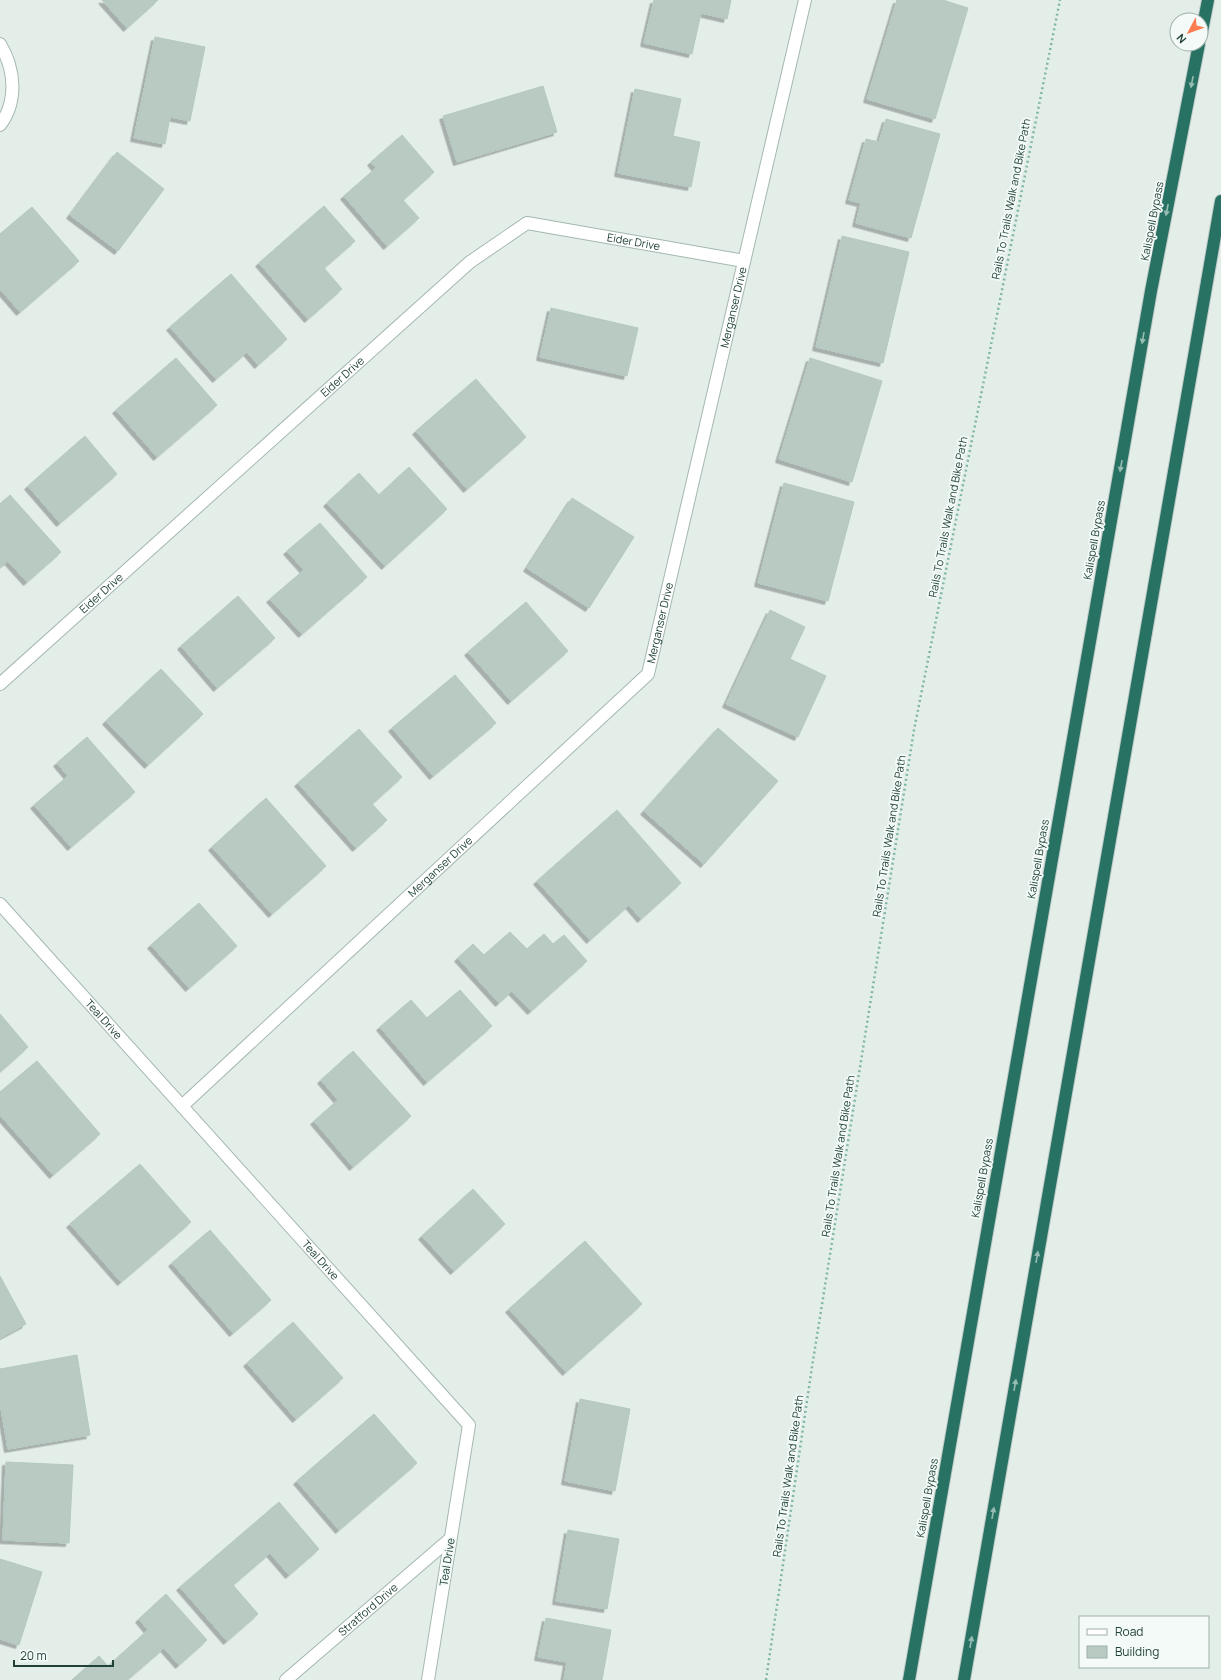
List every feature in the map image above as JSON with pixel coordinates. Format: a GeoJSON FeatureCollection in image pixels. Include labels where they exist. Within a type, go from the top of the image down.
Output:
{"type":"FeatureCollection","features":[{"type":"Feature","properties":{"kind":"highway"},"geometry":{"type":"LineString","coordinates":[[1206,12],[1208,0]]}},
{"type":"Feature","properties":{"kind":"highway","name":"Kalispell Bypass"},"geometry":{"type":"LineString","coordinates":[[909,1680],[1150,299],[1197,52]]}},
{"type":"Feature","properties":{"kind":"highway"},"geometry":{"type":"LineString","coordinates":[[964,1680],[1221,201]]}},
{"type":"Feature","properties":{"kind":"street","name":"Merganser Drive"},"geometry":{"type":"LineString","coordinates":[[182,1106],[648,674],[804,0]]}},
{"type":"Feature","properties":{"kind":"street"},"geometry":{"type":"LineString","coordinates":[[0,44],[6,54],[12,72],[13,90],[10,107],[0,125]]}},
{"type":"Feature","properties":{"kind":"street","name":"Eider Drive"},"geometry":{"type":"LineString","coordinates":[[0,684],[470,262],[527,223],[744,261]]}},
{"type":"Feature","properties":{"kind":"street","name":"Teal Drive"},"geometry":{"type":"LineString","coordinates":[[0,904],[469,1425],[428,1680]]}},
{"type":"Feature","properties":{"kind":"street","name":"Stratford Drive"},"geometry":{"type":"LineString","coordinates":[[286,1680],[450,1539]]}},
{"type":"Feature","properties":{"kind":"path","name":"Rails To Trails Walk and Bike Path"},"geometry":{"type":"LineString","coordinates":[[766,1680],[812,1367],[914,730],[1060,0]]}},
{"type":"Feature","properties":{"kind":"building"},"geometry":{"type":"Polygon","coordinates":[[[102,0],[158,0],[127,28],[102,0]]]}},
{"type":"Feature","properties":{"kind":"building"},"geometry":{"type":"Polygon","coordinates":[[[654,0],[731,0],[727,19],[701,13],[692,54],[644,43],[654,0]]]}},
{"type":"Feature","properties":{"kind":"building"},"geometry":{"type":"Polygon","coordinates":[[[897,0],[943,0],[968,8],[935,119],[867,99],[897,0]]]}},
{"type":"Feature","properties":{"kind":"building"},"geometry":{"type":"Polygon","coordinates":[[[155,37],[205,47],[190,121],[170,117],[165,144],[134,138],[155,37]]]}},
{"type":"Feature","properties":{"kind":"building"},"geometry":{"type":"Polygon","coordinates":[[[543,86],[557,132],[457,162],[443,116],[543,86]]]}},
{"type":"Feature","properties":{"kind":"building"},"geometry":{"type":"Polygon","coordinates":[[[635,89],[681,99],[673,136],[700,142],[691,187],[618,173],[635,89]]]}},
{"type":"Feature","properties":{"kind":"building"},"geometry":{"type":"Polygon","coordinates":[[[886,119],[940,134],[911,238],[856,223],[861,203],[849,200],[866,139],[879,142],[886,119]]]}},
{"type":"Feature","properties":{"kind":"building"},"geometry":{"type":"Polygon","coordinates":[[[402,135],[434,172],[403,200],[419,218],[387,246],[344,196],[376,168],[371,162],[402,135]]]}},
{"type":"Feature","properties":{"kind":"building"},"geometry":{"type":"Polygon","coordinates":[[[117,152],[164,189],[118,251],[70,215],[117,152]]]}},
{"type":"Feature","properties":{"kind":"building"},"geometry":{"type":"Polygon","coordinates":[[[324,206],[355,241],[324,268],[342,289],[308,319],[259,263],[324,206]]]}},
{"type":"Feature","properties":{"kind":"building"},"geometry":{"type":"Polygon","coordinates":[[[32,207],[79,261],[20,312],[0,289],[0,234],[32,207]]]}},
{"type":"Feature","properties":{"kind":"building"},"geometry":{"type":"Polygon","coordinates":[[[842,236],[909,252],[883,363],[816,347],[842,236]]]}},
{"type":"Feature","properties":{"kind":"building"},"geometry":{"type":"Polygon","coordinates":[[[231,274],[287,339],[258,365],[247,352],[216,379],[170,327],[231,274]]]}},
{"type":"Feature","properties":{"kind":"building"},"geometry":{"type":"Polygon","coordinates":[[[551,308],[638,328],[627,376],[540,357],[551,308]]]}},
{"type":"Feature","properties":{"kind":"building"},"geometry":{"type":"Polygon","coordinates":[[[176,358],[217,405],[157,457],[116,410],[176,358]]]}},
{"type":"Feature","properties":{"kind":"building"},"geometry":{"type":"Polygon","coordinates":[[[810,358],[882,381],[852,482],[779,459],[810,358]]]}},
{"type":"Feature","properties":{"kind":"building"},"geometry":{"type":"Polygon","coordinates":[[[476,379],[526,437],[467,489],[416,431],[476,379]]]}},
{"type":"Feature","properties":{"kind":"building"},"geometry":{"type":"Polygon","coordinates":[[[85,436],[117,474],[60,523],[28,486],[85,436]]]}},
{"type":"Feature","properties":{"kind":"building"},"geometry":{"type":"Polygon","coordinates":[[[409,467],[447,509],[385,566],[327,503],[359,473],[379,495],[409,467]]]}},
{"type":"Feature","properties":{"kind":"building"},"geometry":{"type":"Polygon","coordinates":[[[784,483],[854,502],[828,601],[758,583],[784,483]]]}},
{"type":"Feature","properties":{"kind":"building"},"geometry":{"type":"Polygon","coordinates":[[[10,495],[61,552],[27,582],[8,561],[0,567],[0,504],[10,495]]]}},
{"type":"Feature","properties":{"kind":"building"},"geometry":{"type":"Polygon","coordinates":[[[572,498],[634,537],[589,608],[527,568],[572,498]]]}},
{"type":"Feature","properties":{"kind":"building"},"geometry":{"type":"Polygon","coordinates":[[[320,523],[367,577],[302,634],[270,599],[304,570],[287,551],[320,523]]]}},
{"type":"Feature","properties":{"kind":"building"},"geometry":{"type":"Polygon","coordinates":[[[238,596],[275,638],[217,688],[181,646],[238,596]]]}},
{"type":"Feature","properties":{"kind":"building"},"geometry":{"type":"Polygon","coordinates":[[[526,602],[568,651],[511,701],[468,652],[526,602]]]}},
{"type":"Feature","properties":{"kind":"building"},"geometry":{"type":"Polygon","coordinates":[[[770,610],[805,627],[790,659],[826,676],[798,737],[726,704],[770,610]]]}},
{"type":"Feature","properties":{"kind":"building"},"geometry":{"type":"Polygon","coordinates":[[[161,669],[203,714],[148,765],[106,721],[161,669]]]}},
{"type":"Feature","properties":{"kind":"building"},"geometry":{"type":"Polygon","coordinates":[[[455,675],[496,723],[433,776],[392,728],[455,675]]]}},
{"type":"Feature","properties":{"kind":"building"},"geometry":{"type":"Polygon","coordinates":[[[718,728],[778,781],[704,864],[644,811],[718,728]]]}},
{"type":"Feature","properties":{"kind":"building"},"geometry":{"type":"Polygon","coordinates":[[[359,729],[402,777],[372,804],[387,820],[356,848],[298,783],[359,729]]]}},
{"type":"Feature","properties":{"kind":"building"},"geometry":{"type":"Polygon","coordinates":[[[87,737],[135,792],[71,847],[34,805],[68,776],[57,763],[87,737]]]}},
{"type":"Feature","properties":{"kind":"building"},"geometry":{"type":"Polygon","coordinates":[[[266,798],[326,866],[272,914],[212,847],[266,798]]]}},
{"type":"Feature","properties":{"kind":"building"},"geometry":{"type":"Polygon","coordinates":[[[617,810],[681,883],[641,919],[629,905],[590,940],[537,881],[617,810]]]}},
{"type":"Feature","properties":{"kind":"building"},"geometry":{"type":"Polygon","coordinates":[[[199,903],[237,946],[189,988],[151,945],[199,903]]]}},
{"type":"Feature","properties":{"kind":"building"},"geometry":{"type":"Polygon","coordinates":[[[510,932],[527,949],[544,934],[553,944],[564,935],[587,961],[531,1011],[512,991],[499,1003],[458,958],[473,944],[484,955],[510,932]]]}},
{"type":"Feature","properties":{"kind":"building"},"geometry":{"type":"Polygon","coordinates":[[[460,990],[492,1026],[427,1082],[380,1027],[411,1000],[427,1018],[460,990]]]}},
{"type":"Feature","properties":{"kind":"building"},"geometry":{"type":"Polygon","coordinates":[[[0,1014],[28,1047],[0,1072],[0,1014]]]}},
{"type":"Feature","properties":{"kind":"building"},"geometry":{"type":"Polygon","coordinates":[[[353,1051],[411,1116],[353,1167],[314,1121],[338,1100],[321,1080],[353,1051]]]}},
{"type":"Feature","properties":{"kind":"building"},"geometry":{"type":"Polygon","coordinates":[[[37,1061],[100,1134],[53,1175],[0,1115],[0,1092],[37,1061]]]}},
{"type":"Feature","properties":{"kind":"building"},"geometry":{"type":"Polygon","coordinates":[[[140,1164],[191,1222],[121,1282],[70,1224],[140,1164]]]}},
{"type":"Feature","properties":{"kind":"building"},"geometry":{"type":"Polygon","coordinates":[[[473,1189],[505,1224],[454,1271],[422,1236],[473,1189]]]}},
{"type":"Feature","properties":{"kind":"building"},"geometry":{"type":"Polygon","coordinates":[[[210,1230],[271,1300],[233,1333],[172,1263],[210,1230]]]}},
{"type":"Feature","properties":{"kind":"building"},"geometry":{"type":"Polygon","coordinates":[[[585,1241],[642,1304],[566,1372],[509,1309],[585,1241]]]}},
{"type":"Feature","properties":{"kind":"building"},"geometry":{"type":"Polygon","coordinates":[[[0,1276],[26,1324],[0,1338],[0,1276]]]}},
{"type":"Feature","properties":{"kind":"building"},"geometry":{"type":"Polygon","coordinates":[[[293,1322],[343,1378],[296,1419],[247,1363],[293,1322]]]}},
{"type":"Feature","properties":{"kind":"building"},"geometry":{"type":"Polygon","coordinates":[[[77,1355],[90,1435],[8,1449],[0,1402],[0,1369],[77,1355]]]}},
{"type":"Feature","properties":{"kind":"building"},"geometry":{"type":"Polygon","coordinates":[[[580,1399],[630,1409],[615,1491],[565,1481],[580,1399]]]}},
{"type":"Feature","properties":{"kind":"building"},"geometry":{"type":"Polygon","coordinates":[[[374,1414],[417,1463],[339,1530],[297,1481],[374,1414]]]}},
{"type":"Feature","properties":{"kind":"building"},"geometry":{"type":"Polygon","coordinates":[[[6,1462],[73,1465],[69,1543],[3,1540],[6,1462]]]}},
{"type":"Feature","properties":{"kind":"building"},"geometry":{"type":"Polygon","coordinates":[[[279,1502],[319,1549],[289,1575],[270,1553],[233,1585],[258,1614],[227,1641],[180,1587],[279,1502]]]}},
{"type":"Feature","properties":{"kind":"building"},"geometry":{"type":"Polygon","coordinates":[[[568,1530],[619,1539],[607,1609],[556,1601],[568,1530]]]}},
{"type":"Feature","properties":{"kind":"building"},"geometry":{"type":"Polygon","coordinates":[[[0,1559],[42,1572],[19,1645],[0,1639],[0,1559]]]}},
{"type":"Feature","properties":{"kind":"building"},"geometry":{"type":"Polygon","coordinates":[[[166,1594],[207,1640],[179,1665],[164,1648],[127,1680],[72,1680],[99,1656],[108,1666],[148,1630],[139,1619],[166,1594]]]}},
{"type":"Feature","properties":{"kind":"building"},"geometry":{"type":"Polygon","coordinates":[[[546,1618],[611,1630],[602,1680],[564,1680],[567,1662],[538,1657],[546,1618]]]}}]}
